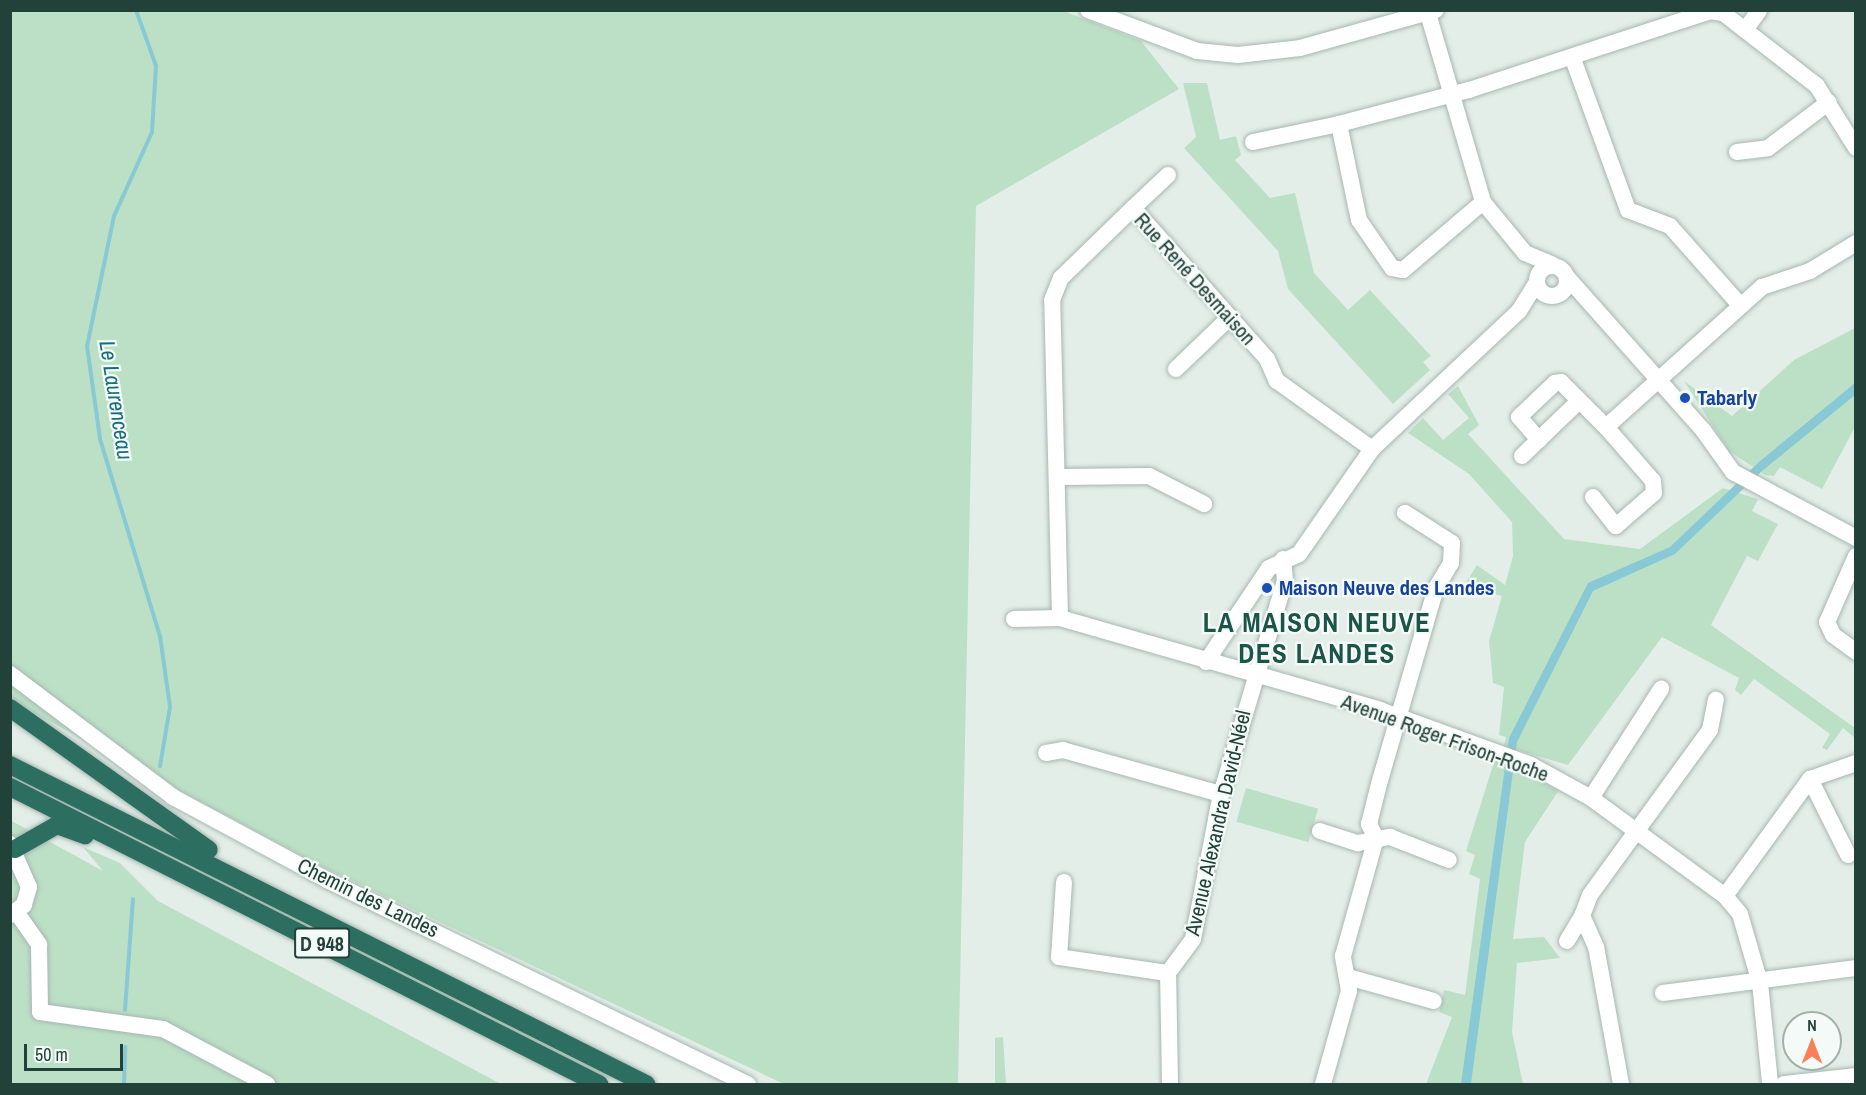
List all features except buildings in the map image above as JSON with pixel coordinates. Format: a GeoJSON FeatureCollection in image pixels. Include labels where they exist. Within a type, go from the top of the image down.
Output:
{"type":"FeatureCollection","features":[{"type":"Feature","properties":{"kind":"highway"},"geometry":{"type":"LineString","coordinates":[[10,708],[210,851],[221,869]]}},
{"type":"Feature","properties":{"kind":"highway","name":"D 948"},"geometry":{"type":"LineString","coordinates":[[10,765],[646,1084]]}},
{"type":"Feature","properties":{"kind":"highway","name":"D 948"},"geometry":{"type":"LineString","coordinates":[[10,787],[599,1084]]}},
{"type":"Feature","properties":{"kind":"highway"},"geometry":{"type":"LineString","coordinates":[[13,847],[57,825],[127,854],[152,857]]}},
{"type":"Feature","properties":{"kind":"street"},"geometry":{"type":"LineString","coordinates":[[1088,10],[1197,51],[1238,55],[1300,48],[1430,11],[1451,96],[1483,202],[1525,253],[1536,281],[1553,296],[1586,302]]}},
{"type":"Feature","properties":{"kind":"street"},"geometry":{"type":"LineString","coordinates":[[1253,142],[1339,124],[1451,96],[1573,58],[1600,43],[1710,11],[1723,13],[1817,86],[1856,148]]}},
{"type":"Feature","properties":{"kind":"street"},"geometry":{"type":"LineString","coordinates":[[1745,30],[1759,11]]}},
{"type":"Feature","properties":{"kind":"street"},"geometry":{"type":"LineString","coordinates":[[1573,58],[1628,210],[1670,226],[1740,305]]}},
{"type":"Feature","properties":{"kind":"street"},"geometry":{"type":"LineString","coordinates":[[1737,152],[1768,148],[1829,102]]}},
{"type":"Feature","properties":{"kind":"street"},"geometry":{"type":"LineString","coordinates":[[1339,124],[1359,220],[1392,268],[1403,270],[1483,202]]}},
{"type":"Feature","properties":{"kind":"street"},"geometry":{"type":"LineString","coordinates":[[1133,208],[1168,175]]}},
{"type":"Feature","properties":{"kind":"street","name":"Rue René Desmaison"},"geometry":{"type":"LineString","coordinates":[[1060,618],[1060,477],[1055,288],[1133,208],[1267,359],[1277,381],[1372,449]]}},
{"type":"Feature","properties":{"kind":"street"},"geometry":{"type":"LineString","coordinates":[[1606,426],[1762,286],[1810,271],[1856,243]]}},
{"type":"Feature","properties":{"kind":"street"},"geometry":{"type":"LineString","coordinates":[[1525,253],[1553,265],[1567,277],[1586,302],[1657,382],[1703,430],[1719,458],[1747,480],[1856,537]]}},
{"type":"Feature","properties":{"kind":"street"},"geometry":{"type":"LineString","coordinates":[[1206,662],[1258,582],[1283,560],[1299,554],[1372,449],[1519,310],[1543,268],[1553,265]]}},
{"type":"Feature","properties":{"kind":"street"},"geometry":{"type":"LineString","coordinates":[[1519,310],[1553,296],[1567,277]]}},
{"type":"Feature","properties":{"kind":"street"},"geometry":{"type":"LineString","coordinates":[[1176,369],[1230,317]]}},
{"type":"Feature","properties":{"kind":"street"},"geometry":{"type":"LineString","coordinates":[[1539,440],[1519,417],[1555,383],[1561,382],[1606,426],[1653,481],[1654,493],[1617,526],[1593,497]]}},
{"type":"Feature","properties":{"kind":"street"},"geometry":{"type":"LineString","coordinates":[[1522,456],[1579,401]]}},
{"type":"Feature","properties":{"kind":"street"},"geometry":{"type":"LineString","coordinates":[[1060,477],[1149,476],[1204,504]]}},
{"type":"Feature","properties":{"kind":"street"},"geometry":{"type":"LineString","coordinates":[[1323,1084],[1348,977],[1343,956],[1376,838],[1370,824],[1436,588],[1451,563],[1452,543],[1405,513]]}},
{"type":"Feature","properties":{"kind":"street"},"geometry":{"type":"LineString","coordinates":[[1856,556],[1827,622],[1833,635],[1856,652]]}},
{"type":"Feature","properties":{"kind":"street","name":"Avenue Alexandra David-Néel"},"geometry":{"type":"LineString","coordinates":[[1168,973],[1193,939],[1221,794],[1254,674],[1285,581],[1283,560]]}},
{"type":"Feature","properties":{"kind":"street","name":"Avenue Roger Frison-Roche"},"geometry":{"type":"LineString","coordinates":[[1014,619],[1060,618],[1254,674],[1398,719],[1531,765],[1591,798],[1725,896],[1746,927],[1760,983],[1770,1084]]}},
{"type":"Feature","properties":{"kind":"street","name":"Chemin des Landes"},"geometry":{"type":"LineString","coordinates":[[10,674],[173,797],[327,880],[748,1084]]}},
{"type":"Feature","properties":{"kind":"street"},"geometry":{"type":"LineString","coordinates":[[1591,798],[1661,689]]}},
{"type":"Feature","properties":{"kind":"street"},"geometry":{"type":"LineString","coordinates":[[1567,941],[1582,916],[1590,895],[1710,730],[1716,700]]}},
{"type":"Feature","properties":{"kind":"street"},"geometry":{"type":"LineString","coordinates":[[1046,753],[1063,750],[1221,794]]}},
{"type":"Feature","properties":{"kind":"street"},"geometry":{"type":"LineString","coordinates":[[1725,896],[1810,780],[1856,763]]}},
{"type":"Feature","properties":{"kind":"street"},"geometry":{"type":"LineString","coordinates":[[1810,780],[1848,855]]}},
{"type":"Feature","properties":{"kind":"street"},"geometry":{"type":"LineString","coordinates":[[1320,831],[1358,843],[1376,838],[1438,851],[1449,860]]}},
{"type":"Feature","properties":{"kind":"street"},"geometry":{"type":"LineString","coordinates":[[13,847],[29,887],[14,914],[39,945],[40,1012],[163,1029],[267,1084]]}},
{"type":"Feature","properties":{"kind":"street"},"geometry":{"type":"LineString","coordinates":[[1064,882],[1059,957],[1168,973],[1170,1084]]}},
{"type":"Feature","properties":{"kind":"street"},"geometry":{"type":"LineString","coordinates":[[1582,916],[1596,947],[1621,1084]]}},
{"type":"Feature","properties":{"kind":"street"},"geometry":{"type":"LineString","coordinates":[[1663,993],[1760,983],[1856,968]]}},
{"type":"Feature","properties":{"kind":"street"},"geometry":{"type":"LineString","coordinates":[[1348,977],[1434,1001]]}},
{"type":"Feature","properties":{"kind":"street"},"geometry":{"type":"LineString","coordinates":[[1784,1084],[1856,1076]]}},
{"type":"Feature","properties":{"kind":"green space"},"geometry":{"type":"Polygon","coordinates":[[[1061,10],[1141,41],[1179,89],[976,206],[958,1084],[784,1084],[325,868],[11,701],[10,11],[1061,10]]]}},
{"type":"Feature","properties":{"kind":"green space"},"geometry":{"type":"Polygon","coordinates":[[[1183,83],[1207,83],[1220,140],[1236,136],[1241,155],[1235,160],[1270,198],[1295,193],[1314,273],[1348,310],[1370,290],[1431,356],[1423,362],[1430,370],[1393,404],[1288,289],[1278,251],[1184,148],[1196,137],[1183,83]]]}},
{"type":"Feature","properties":{"kind":"green space"},"geometry":{"type":"Polygon","coordinates":[[[1855,328],[1855,427],[1822,489],[1780,467],[1774,476],[1765,475],[1729,451],[1684,381],[1732,416],[1794,360],[1855,328]]]}},
{"type":"Feature","properties":{"kind":"green space"},"geometry":{"type":"Polygon","coordinates":[[[1458,386],[1479,425],[1468,434],[1564,539],[1640,549],[1723,488],[1758,499],[1752,511],[1778,524],[1758,561],[1747,556],[1711,625],[1855,728],[1855,738],[1843,728],[1827,750],[1822,748],[1830,734],[1754,679],[1741,695],[1735,690],[1739,678],[1662,637],[1568,765],[1504,746],[1506,737],[1499,735],[1504,687],[1493,683],[1489,641],[1502,596],[1464,586],[1477,565],[1505,585],[1513,556],[1512,522],[1469,474],[1408,433],[1423,418],[1443,440],[1469,418],[1448,394],[1458,386]]]}},
{"type":"Feature","properties":{"kind":"green space"},"geometry":{"type":"Polygon","coordinates":[[[1494,762],[1559,790],[1525,842],[1513,939],[1544,937],[1560,958],[1517,963],[1512,1032],[1523,1084],[1426,1084],[1452,1017],[1439,1012],[1444,990],[1465,995],[1480,879],[1469,874],[1475,855],[1466,851],[1494,762]]]}},
{"type":"Feature","properties":{"kind":"green space"},"geometry":{"type":"Polygon","coordinates":[[[1246,788],[1318,809],[1308,842],[1236,822],[1246,788]]]}},
{"type":"Feature","properties":{"kind":"green space"},"geometry":{"type":"Polygon","coordinates":[[[10,820],[103,871],[83,847],[120,863],[158,901],[501,1084],[11,1084],[10,820]]]}},
{"type":"Feature","properties":{"kind":"green space"},"geometry":{"type":"Polygon","coordinates":[[[1003,1037],[1006,1084],[995,1084],[995,1038],[1003,1037]]]}},
{"type":"Feature","properties":{"kind":"water"},"geometry":{"type":"Polygon","coordinates":[[[1855,383],[1855,395],[1762,471],[1675,554],[1593,591],[1517,742],[1471,1084],[1461,1084],[1509,738],[1588,583],[1670,547],[1759,462],[1855,383]]]}},
{"type":"Feature","properties":{"kind":"waterway","name":"Le Laurenceau"},"geometry":{"type":"LineString","coordinates":[[136,10],[156,66],[152,132],[114,216],[87,346],[100,439],[160,636],[170,707],[160,766]]}},
{"type":"Feature","properties":{"kind":"waterway","name":"Le Laurenceau"},"geometry":{"type":"LineString","coordinates":[[125,1010],[133,899]]}},
{"type":"Feature","properties":{"kind":"waterway","name":"Le Laurenceau"},"geometry":{"type":"LineString","coordinates":[[124,1084],[125,1047]]}},
{"type":"Feature","properties":{"kind":"place","name":"Tabarly"},"geometry":{"type":"Point","coordinates":[1685,398]}},
{"type":"Feature","properties":{"kind":"place","name":"Maison Neuve des Landes"},"geometry":{"type":"Point","coordinates":[1267,588]}},
{"type":"Feature","properties":{"kind":"district","name":"LA MAISON NEUVE DES LANDES"},"geometry":{"type":"Point","coordinates":[1317,638]}}]}
